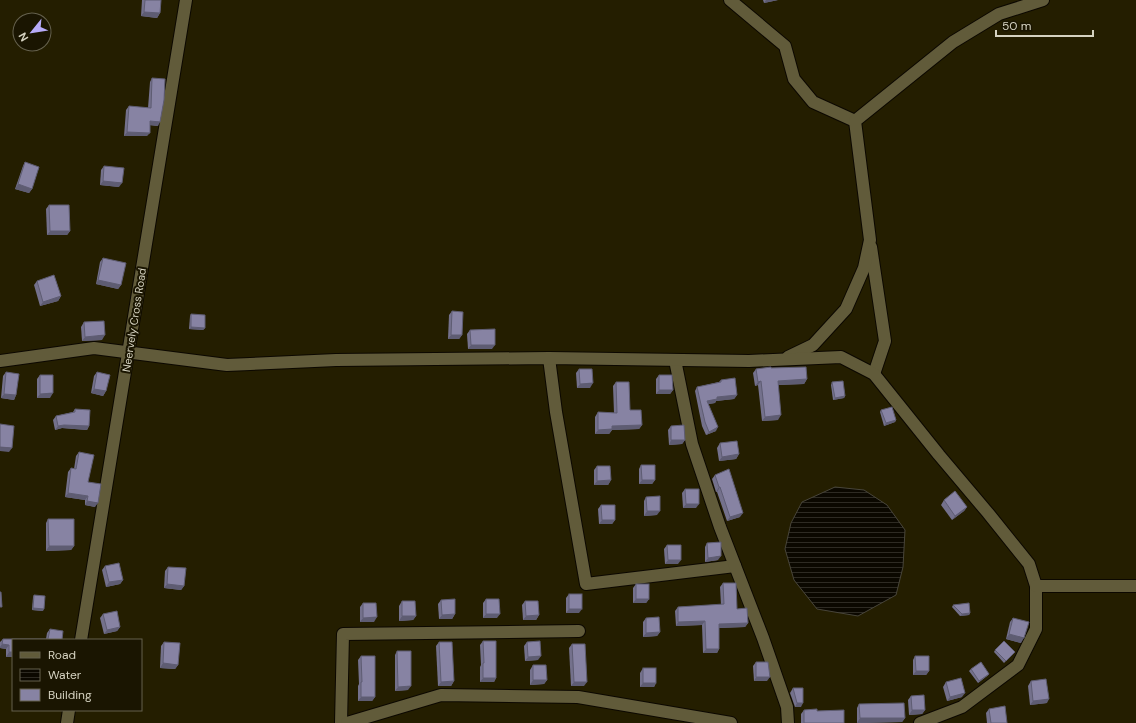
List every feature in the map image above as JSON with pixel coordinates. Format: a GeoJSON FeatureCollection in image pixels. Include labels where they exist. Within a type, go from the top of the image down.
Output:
{"type":"FeatureCollection","features":[{"type":"Feature","properties":{"kind":"street","name":"Neervely Cross Road"},"geometry":{"type":"LineString","coordinates":[[81,639],[186,0]]}},
{"type":"Feature","properties":{"kind":"street"},"geometry":{"type":"LineString","coordinates":[[730,0],[785,46],[794,79],[813,102],[855,121]]}},
{"type":"Feature","properties":{"kind":"street"},"geometry":{"type":"LineString","coordinates":[[855,121],[953,42],[999,14],[1043,0]]}},
{"type":"Feature","properties":{"kind":"street"},"geometry":{"type":"LineString","coordinates":[[855,121],[870,240],[886,341],[874,374]]}},
{"type":"Feature","properties":{"kind":"street"},"geometry":{"type":"LineString","coordinates":[[784,359],[814,345],[846,310],[864,268],[870,240]]}},
{"type":"Feature","properties":{"kind":"street"},"geometry":{"type":"LineString","coordinates":[[0,361],[94,348],[227,365],[336,360],[549,358],[749,361],[841,357],[874,374],[938,455],[988,513],[1029,564],[1036,586],[1036,629],[1018,665],[962,707],[920,723]]}},
{"type":"Feature","properties":{"kind":"street"},"geometry":{"type":"LineString","coordinates":[[549,358],[556,412],[586,584],[735,566]]}},
{"type":"Feature","properties":{"kind":"street"},"geometry":{"type":"LineString","coordinates":[[675,360],[692,444],[787,707],[788,723]]}},
{"type":"Feature","properties":{"kind":"street"},"geometry":{"type":"LineString","coordinates":[[1036,586],[1136,586]]}},
{"type":"Feature","properties":{"kind":"street"},"geometry":{"type":"LineString","coordinates":[[341,723],[343,634],[579,631]]}},
{"type":"Feature","properties":{"kind":"street"},"geometry":{"type":"LineString","coordinates":[[347,723],[441,695],[578,697],[731,723]]}},
{"type":"Feature","properties":{"kind":"street"},"geometry":{"type":"LineString","coordinates":[[67,723],[69,711]]}},
{"type":"Feature","properties":{"kind":"water"},"geometry":{"type":"Polygon","coordinates":[[[835,487],[864,490],[887,505],[905,530],[903,567],[896,595],[858,616],[817,609],[794,580],[785,549],[791,523],[802,502],[835,487]]]}},
{"type":"Feature","properties":{"kind":"building"},"geometry":{"type":"Polygon","coordinates":[[[145,0],[161,0],[160,13],[144,12],[145,0]]]}},
{"type":"Feature","properties":{"kind":"building"},"geometry":{"type":"Polygon","coordinates":[[[152,78],[165,79],[164,100],[160,122],[150,121],[150,133],[127,132],[129,106],[151,108],[152,78]]]}},
{"type":"Feature","properties":{"kind":"building"},"geometry":{"type":"Polygon","coordinates":[[[25,162],[39,167],[32,189],[18,184],[25,162]]]}},
{"type":"Feature","properties":{"kind":"building"},"geometry":{"type":"Polygon","coordinates":[[[104,166],[124,168],[122,183],[103,181],[104,166]]]}},
{"type":"Feature","properties":{"kind":"building"},"geometry":{"type":"Polygon","coordinates":[[[49,205],[69,205],[70,231],[50,231],[49,205]]]}},
{"type":"Feature","properties":{"kind":"building"},"geometry":{"type":"Polygon","coordinates":[[[103,258],[126,263],[121,285],[98,280],[103,258]]]}},
{"type":"Feature","properties":{"kind":"building"},"geometry":{"type":"Polygon","coordinates":[[[54,275],[61,296],[43,302],[37,281],[54,275]]]}},
{"type":"Feature","properties":{"kind":"building"},"geometry":{"type":"Polygon","coordinates":[[[452,311],[463,312],[462,335],[451,335],[452,311]]]}},
{"type":"Feature","properties":{"kind":"building"},"geometry":{"type":"Polygon","coordinates":[[[191,314],[205,315],[205,328],[191,327],[191,314]]]}},
{"type":"Feature","properties":{"kind":"building"},"geometry":{"type":"Polygon","coordinates":[[[104,321],[105,335],[85,337],[84,322],[104,321]]]}},
{"type":"Feature","properties":{"kind":"building"},"geometry":{"type":"Polygon","coordinates":[[[495,329],[495,345],[471,345],[470,330],[495,329]]]}},
{"type":"Feature","properties":{"kind":"building"},"geometry":{"type":"Polygon","coordinates":[[[771,367],[806,367],[807,379],[778,381],[781,415],[765,417],[761,381],[758,382],[756,369],[771,367]]]}},
{"type":"Feature","properties":{"kind":"building"},"geometry":{"type":"Polygon","coordinates":[[[579,369],[592,369],[593,383],[580,384],[579,369]]]}},
{"type":"Feature","properties":{"kind":"building"},"geometry":{"type":"Polygon","coordinates":[[[6,372],[19,374],[16,395],[4,394],[6,372]]]}},
{"type":"Feature","properties":{"kind":"building"},"geometry":{"type":"Polygon","coordinates":[[[97,372],[110,375],[106,391],[94,389],[97,372]]]}},
{"type":"Feature","properties":{"kind":"building"},"geometry":{"type":"Polygon","coordinates":[[[40,375],[53,375],[53,393],[40,394],[40,375]]]}},
{"type":"Feature","properties":{"kind":"building"},"geometry":{"type":"Polygon","coordinates":[[[659,375],[672,375],[673,390],[659,390],[659,375]]]}},
{"type":"Feature","properties":{"kind":"building"},"geometry":{"type":"Polygon","coordinates":[[[735,378],[737,395],[717,397],[717,399],[707,401],[718,427],[709,432],[705,422],[697,387],[721,382],[721,380],[735,378]]]}},
{"type":"Feature","properties":{"kind":"building"},"geometry":{"type":"Polygon","coordinates":[[[843,381],[845,396],[835,398],[832,382],[843,381]]]}},
{"type":"Feature","properties":{"kind":"building"},"geometry":{"type":"Polygon","coordinates":[[[616,382],[629,382],[630,410],[641,410],[642,425],[612,426],[612,429],[598,430],[598,412],[617,413],[616,382]]]}},
{"type":"Feature","properties":{"kind":"building"},"geometry":{"type":"Polygon","coordinates":[[[892,407],[896,420],[886,423],[881,410],[892,407]]]}},
{"type":"Feature","properties":{"kind":"building"},"geometry":{"type":"Polygon","coordinates":[[[75,409],[90,410],[89,426],[58,426],[56,416],[75,412],[75,409]]]}},
{"type":"Feature","properties":{"kind":"building"},"geometry":{"type":"Polygon","coordinates":[[[0,424],[14,426],[12,448],[0,447],[0,424]]]}},
{"type":"Feature","properties":{"kind":"building"},"geometry":{"type":"Polygon","coordinates":[[[684,425],[685,440],[671,440],[671,426],[684,425]]]}},
{"type":"Feature","properties":{"kind":"building"},"geometry":{"type":"Polygon","coordinates":[[[737,441],[739,454],[722,457],[720,443],[737,441]]]}},
{"type":"Feature","properties":{"kind":"building"},"geometry":{"type":"Polygon","coordinates":[[[79,452],[94,455],[88,482],[101,484],[98,503],[87,501],[88,496],[68,493],[71,468],[76,469],[79,452]]]}},
{"type":"Feature","properties":{"kind":"building"},"geometry":{"type":"Polygon","coordinates":[[[641,465],[655,465],[655,480],[642,480],[641,465]]]}},
{"type":"Feature","properties":{"kind":"building"},"geometry":{"type":"Polygon","coordinates":[[[597,466],[610,466],[611,480],[597,481],[597,466]]]}},
{"type":"Feature","properties":{"kind":"building"},"geometry":{"type":"Polygon","coordinates":[[[729,469],[743,513],[730,517],[715,475],[729,469]]]}},
{"type":"Feature","properties":{"kind":"building"},"geometry":{"type":"Polygon","coordinates":[[[685,489],[699,489],[699,504],[686,504],[685,489]]]}},
{"type":"Feature","properties":{"kind":"building"},"geometry":{"type":"Polygon","coordinates":[[[955,491],[967,507],[955,516],[944,500],[955,491]]]}},
{"type":"Feature","properties":{"kind":"building"},"geometry":{"type":"Polygon","coordinates":[[[660,496],[660,511],[647,511],[646,497],[660,496]]]}},
{"type":"Feature","properties":{"kind":"building"},"geometry":{"type":"Polygon","coordinates":[[[601,505],[615,505],[615,520],[602,520],[601,505]]]}},
{"type":"Feature","properties":{"kind":"building"},"geometry":{"type":"Polygon","coordinates":[[[48,519],[74,519],[74,546],[49,546],[48,519]]]}},
{"type":"Feature","properties":{"kind":"building"},"geometry":{"type":"Polygon","coordinates":[[[721,542],[721,556],[708,558],[707,543],[721,542]]]}},
{"type":"Feature","properties":{"kind":"building"},"geometry":{"type":"Polygon","coordinates":[[[667,545],[681,545],[681,560],[668,560],[667,545]]]}},
{"type":"Feature","properties":{"kind":"building"},"geometry":{"type":"Polygon","coordinates":[[[119,563],[123,580],[109,582],[105,566],[119,563]]]}},
{"type":"Feature","properties":{"kind":"building"},"geometry":{"type":"Polygon","coordinates":[[[168,567],[186,568],[184,586],[167,584],[168,567]]]}},
{"type":"Feature","properties":{"kind":"building"},"geometry":{"type":"Polygon","coordinates":[[[723,583],[736,583],[737,609],[747,608],[748,623],[719,624],[719,649],[706,649],[705,621],[678,622],[678,607],[724,604],[723,583]]]}},
{"type":"Feature","properties":{"kind":"building"},"geometry":{"type":"Polygon","coordinates":[[[636,584],[649,584],[649,599],[636,599],[636,584]]]}},
{"type":"Feature","properties":{"kind":"building"},"geometry":{"type":"Polygon","coordinates":[[[1,592],[2,607],[0,607],[1,592]]]}},
{"type":"Feature","properties":{"kind":"building"},"geometry":{"type":"Polygon","coordinates":[[[569,594],[582,594],[582,609],[569,609],[569,594]]]}},
{"type":"Feature","properties":{"kind":"building"},"geometry":{"type":"Polygon","coordinates":[[[34,595],[45,596],[44,609],[33,608],[34,595]]]}},
{"type":"Feature","properties":{"kind":"building"},"geometry":{"type":"Polygon","coordinates":[[[455,599],[455,614],[442,615],[441,600],[455,599]]]}},
{"type":"Feature","properties":{"kind":"building"},"geometry":{"type":"Polygon","coordinates":[[[486,599],[499,599],[500,614],[486,614],[486,599]]]}},
{"type":"Feature","properties":{"kind":"building"},"geometry":{"type":"Polygon","coordinates":[[[402,601],[415,601],[416,616],[402,616],[402,601]]]}},
{"type":"Feature","properties":{"kind":"building"},"geometry":{"type":"Polygon","coordinates":[[[525,601],[538,601],[539,615],[526,616],[525,601]]]}},
{"type":"Feature","properties":{"kind":"building"},"geometry":{"type":"Polygon","coordinates":[[[363,603],[376,603],[377,617],[363,618],[363,603]]]}},
{"type":"Feature","properties":{"kind":"building"},"geometry":{"type":"Polygon","coordinates":[[[969,603],[970,613],[962,614],[953,605],[969,603]]]}},
{"type":"Feature","properties":{"kind":"building"},"geometry":{"type":"Polygon","coordinates":[[[117,611],[120,627],[107,630],[103,614],[117,611]]]}},
{"type":"Feature","properties":{"kind":"building"},"geometry":{"type":"Polygon","coordinates":[[[659,617],[660,632],[646,633],[646,618],[659,617]]]}},
{"type":"Feature","properties":{"kind":"building"},"geometry":{"type":"Polygon","coordinates":[[[1013,618],[1029,622],[1024,638],[1009,634],[1013,618]]]}},
{"type":"Feature","properties":{"kind":"building"},"geometry":{"type":"Polygon","coordinates":[[[50,629],[63,631],[62,639],[48,639],[50,629]]]}},
{"type":"Feature","properties":{"kind":"building"},"geometry":{"type":"Polygon","coordinates":[[[3,639],[12,639],[12,652],[9,652],[9,645],[2,644],[3,639]]]}},
{"type":"Feature","properties":{"kind":"building"},"geometry":{"type":"Polygon","coordinates":[[[483,641],[496,641],[496,678],[483,678],[483,641]]]}},
{"type":"Feature","properties":{"kind":"building"},"geometry":{"type":"Polygon","coordinates":[[[540,641],[541,656],[528,657],[527,642],[540,641]]]}},
{"type":"Feature","properties":{"kind":"building"},"geometry":{"type":"Polygon","coordinates":[[[1004,641],[1015,652],[1006,661],[995,650],[1004,641]]]}},
{"type":"Feature","properties":{"kind":"building"},"geometry":{"type":"Polygon","coordinates":[[[164,642],[180,643],[178,665],[163,663],[164,642]]]}},
{"type":"Feature","properties":{"kind":"building"},"geometry":{"type":"Polygon","coordinates":[[[439,642],[452,642],[454,681],[441,682],[439,642]]]}},
{"type":"Feature","properties":{"kind":"building"},"geometry":{"type":"Polygon","coordinates":[[[572,644],[585,644],[587,682],[574,682],[572,644]]]}},
{"type":"Feature","properties":{"kind":"building"},"geometry":{"type":"Polygon","coordinates":[[[397,651],[411,651],[411,686],[398,687],[397,651]]]}},
{"type":"Feature","properties":{"kind":"building"},"geometry":{"type":"Polygon","coordinates":[[[361,656],[375,656],[375,697],[361,697],[361,656]]]}},
{"type":"Feature","properties":{"kind":"building"},"geometry":{"type":"Polygon","coordinates":[[[915,656],[929,656],[929,671],[916,671],[915,656]]]}},
{"type":"Feature","properties":{"kind":"building"},"geometry":{"type":"Polygon","coordinates":[[[756,662],[768,662],[770,677],[756,677],[756,662]]]}},
{"type":"Feature","properties":{"kind":"building"},"geometry":{"type":"Polygon","coordinates":[[[981,662],[989,674],[979,681],[971,669],[981,662]]]}},
{"type":"Feature","properties":{"kind":"building"},"geometry":{"type":"Polygon","coordinates":[[[533,665],[546,665],[547,680],[533,680],[533,665]]]}},
{"type":"Feature","properties":{"kind":"building"},"geometry":{"type":"Polygon","coordinates":[[[643,668],[656,668],[656,683],[643,683],[643,668]]]}},
{"type":"Feature","properties":{"kind":"building"},"geometry":{"type":"Polygon","coordinates":[[[961,678],[965,693],[950,697],[946,682],[961,678]]]}},
{"type":"Feature","properties":{"kind":"building"},"geometry":{"type":"Polygon","coordinates":[[[1046,679],[1049,699],[1033,701],[1031,681],[1046,679]]]}},
{"type":"Feature","properties":{"kind":"building"},"geometry":{"type":"Polygon","coordinates":[[[793,688],[803,688],[803,703],[797,703],[793,688]]]}},
{"type":"Feature","properties":{"kind":"building"},"geometry":{"type":"Polygon","coordinates":[[[924,695],[925,710],[912,710],[911,696],[924,695]]]}},
{"type":"Feature","properties":{"kind":"building"},"geometry":{"type":"Polygon","coordinates":[[[904,703],[905,718],[860,718],[859,704],[904,703]]]}},
{"type":"Feature","properties":{"kind":"building"},"geometry":{"type":"Polygon","coordinates":[[[1005,706],[1007,723],[991,723],[989,709],[1005,706]]]}},
{"type":"Feature","properties":{"kind":"building"},"geometry":{"type":"Polygon","coordinates":[[[817,709],[817,711],[844,710],[844,723],[804,723],[804,710],[817,709]]]}}]}
